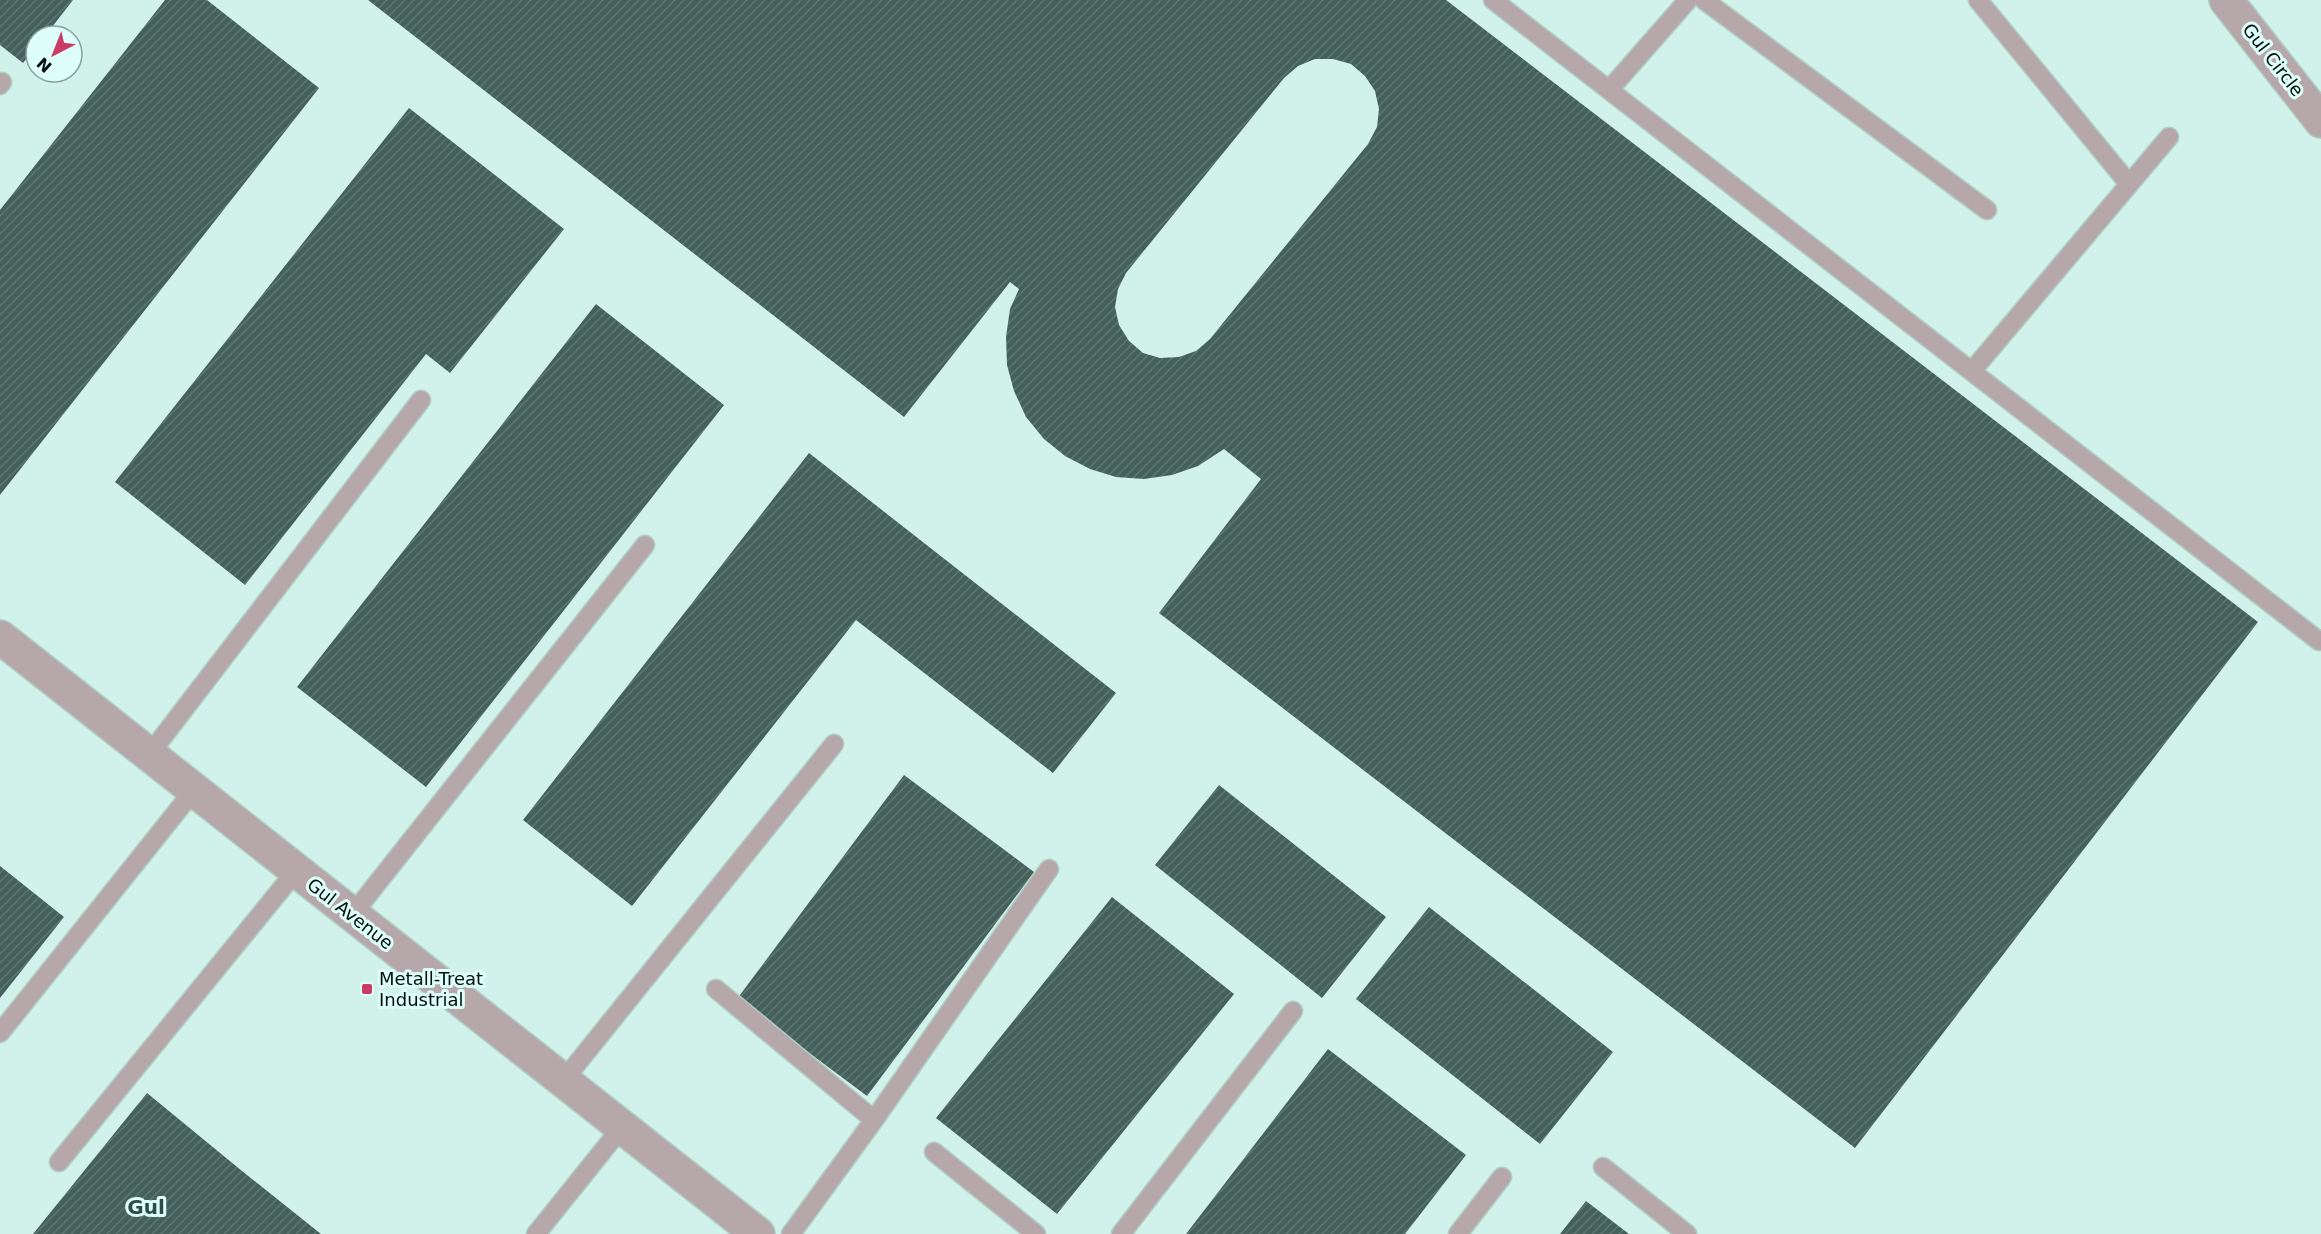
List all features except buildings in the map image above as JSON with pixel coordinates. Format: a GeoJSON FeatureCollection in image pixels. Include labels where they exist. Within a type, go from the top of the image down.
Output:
{"type":"FeatureCollection","features":[{"type":"Feature","properties":{"kind":"street","name":"Gul Circle"},"geometry":{"type":"LineString","coordinates":[[2226,0],[2321,121]]}},
{"type":"Feature","properties":{"kind":"street","name":"Gul Avenue"},"geometry":{"type":"LineString","coordinates":[[0,637],[758,1234]]}},
{"type":"Feature","properties":{"kind":"lane"},"geometry":{"type":"LineString","coordinates":[[1493,0],[2319,641]]}},
{"type":"Feature","properties":{"kind":"lane"},"geometry":{"type":"LineString","coordinates":[[1609,90],[1688,0]]}},
{"type":"Feature","properties":{"kind":"lane"},"geometry":{"type":"LineString","coordinates":[[1704,0],[1987,210]]}},
{"type":"Feature","properties":{"kind":"lane"},"geometry":{"type":"LineString","coordinates":[[1978,0],[2129,184]]}},
{"type":"Feature","properties":{"kind":"lane"},"geometry":{"type":"LineString","coordinates":[[1972,371],[2169,137]]}},
{"type":"Feature","properties":{"kind":"lane"},"geometry":{"type":"LineString","coordinates":[[149,755],[421,400]]}},
{"type":"Feature","properties":{"kind":"lane"},"geometry":{"type":"LineString","coordinates":[[352,915],[645,545]]}},
{"type":"Feature","properties":{"kind":"lane"},"geometry":{"type":"LineString","coordinates":[[563,1081],[834,744]]}},
{"type":"Feature","properties":{"kind":"lane"},"geometry":{"type":"LineString","coordinates":[[0,1033],[194,790]]}},
{"type":"Feature","properties":{"kind":"lane"},"geometry":{"type":"LineString","coordinates":[[791,1234],[1049,869]]}},
{"type":"Feature","properties":{"kind":"lane"},"geometry":{"type":"LineString","coordinates":[[60,1162],[297,871]]}},
{"type":"Feature","properties":{"kind":"lane"},"geometry":{"type":"LineString","coordinates":[[716,989],[873,1120]]}},
{"type":"Feature","properties":{"kind":"lane"},"geometry":{"type":"LineString","coordinates":[[1121,1234],[1293,1011]]}},
{"type":"Feature","properties":{"kind":"lane"},"geometry":{"type":"LineString","coordinates":[[536,1234],[622,1127]]}},
{"type":"Feature","properties":{"kind":"lane"},"geometry":{"type":"LineString","coordinates":[[934,1152],[1036,1234]]}},
{"type":"Feature","properties":{"kind":"lane"},"geometry":{"type":"LineString","coordinates":[[1602,1167],[1687,1234]]}},
{"type":"Feature","properties":{"kind":"lane"},"geometry":{"type":"LineString","coordinates":[[1458,1234],[1502,1177]]}},
{"type":"Feature","properties":{"kind":"place","name":"Metall-Treat Industrial"},"geometry":{"type":"Point","coordinates":[367,989]}},
{"type":"Feature","properties":{"kind":"district","name":"Gul"},"geometry":{"type":"Point","coordinates":[146,1207]}}]}
